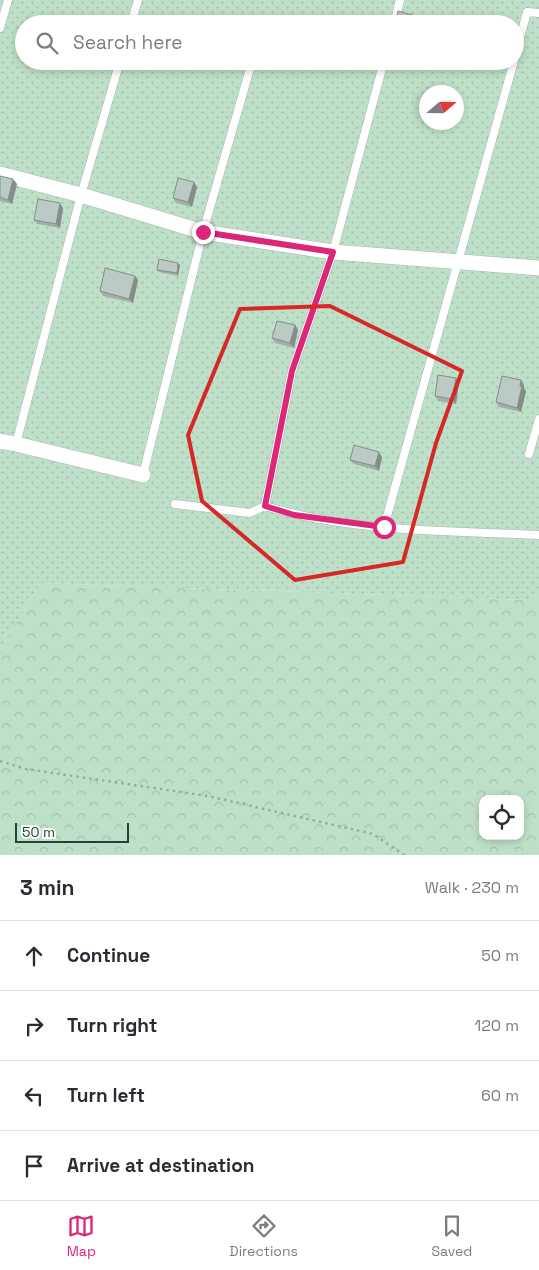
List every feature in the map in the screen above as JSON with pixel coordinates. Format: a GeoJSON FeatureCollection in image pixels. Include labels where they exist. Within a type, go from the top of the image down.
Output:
{"type":"FeatureCollection","features":[{"type":"Feature","properties":{"kind":"street"},"geometry":{"type":"LineString","coordinates":[[0,174],[81,195],[203,232],[333,252],[539,268]]}},
{"type":"Feature","properties":{"kind":"street"},"geometry":{"type":"LineString","coordinates":[[0,441],[144,475]]}},
{"type":"Feature","properties":{"kind":"lane"},"geometry":{"type":"LineString","coordinates":[[0,28],[8,0]]}},
{"type":"Feature","properties":{"kind":"lane"},"geometry":{"type":"LineString","coordinates":[[134,15],[138,0]]}},
{"type":"Feature","properties":{"kind":"lane"},"geometry":{"type":"LineString","coordinates":[[396,15],[400,0]]}},
{"type":"Feature","properties":{"kind":"lane"},"geometry":{"type":"LineString","coordinates":[[524,23],[527,12],[539,13]]}},
{"type":"Feature","properties":{"kind":"lane"},"geometry":{"type":"LineString","coordinates":[[16,444],[81,195],[117,70]]}},
{"type":"Feature","properties":{"kind":"lane"},"geometry":{"type":"LineString","coordinates":[[144,475],[203,232],[250,70]]}},
{"type":"Feature","properties":{"kind":"lane"},"geometry":{"type":"LineString","coordinates":[[265,506],[292,371],[333,252],[382,70]]}},
{"type":"Feature","properties":{"kind":"lane"},"geometry":{"type":"LineString","coordinates":[[384,527],[512,70]]}},
{"type":"Feature","properties":{"kind":"lane"},"geometry":{"type":"LineString","coordinates":[[529,454],[539,419]]}},
{"type":"Feature","properties":{"kind":"lane"},"geometry":{"type":"LineString","coordinates":[[175,504],[250,512],[265,506],[294,515],[384,527],[539,536]]}},
{"type":"Feature","properties":{"kind":"path"},"geometry":{"type":"LineString","coordinates":[[0,761],[26,769],[208,796],[373,834],[404,855]]}},
{"type":"Feature","properties":{"kind":"highlighted area"},"geometry":{"type":"Polygon","coordinates":[[[330,306],[462,371],[436,443],[403,562],[295,580],[202,501],[188,435],[240,309],[330,306]]]}},
{"type":"Feature","properties":{"kind":"green space"},"geometry":{"type":"Polygon","coordinates":[[[0,0],[539,0],[539,591],[533,600],[41,583],[0,649],[0,0]]]}},
{"type":"Feature","properties":{"kind":"green space"},"geometry":{"type":"Polygon","coordinates":[[[41,583],[533,600],[539,591],[539,855],[0,855],[0,649],[41,583]]]}},
{"type":"Feature","properties":{"kind":"building"},"geometry":{"type":"Polygon","coordinates":[[[398,11],[412,15],[397,15],[398,11]]]}},
{"type":"Feature","properties":{"kind":"building"},"geometry":{"type":"Polygon","coordinates":[[[0,176],[13,179],[8,200],[0,197],[0,176]]]}},
{"type":"Feature","properties":{"kind":"building"},"geometry":{"type":"Polygon","coordinates":[[[178,178],[194,182],[188,202],[173,198],[178,178]]]}},
{"type":"Feature","properties":{"kind":"building"},"geometry":{"type":"Polygon","coordinates":[[[38,199],[60,203],[56,224],[34,220],[38,199]]]}},
{"type":"Feature","properties":{"kind":"building"},"geometry":{"type":"Polygon","coordinates":[[[159,259],[178,263],[177,273],[157,270],[159,259]]]}},
{"type":"Feature","properties":{"kind":"building"},"geometry":{"type":"Polygon","coordinates":[[[105,268],[135,276],[129,299],[100,291],[105,268]]]}},
{"type":"Feature","properties":{"kind":"building"},"geometry":{"type":"Polygon","coordinates":[[[277,321],[295,325],[290,343],[272,338],[277,321]]]}},
{"type":"Feature","properties":{"kind":"building"},"geometry":{"type":"Polygon","coordinates":[[[438,375],[456,378],[452,399],[435,396],[438,375]]]}},
{"type":"Feature","properties":{"kind":"building"},"geometry":{"type":"Polygon","coordinates":[[[502,376],[521,380],[520,386],[522,386],[517,408],[496,402],[502,376]]]}},
{"type":"Feature","properties":{"kind":"building"},"geometry":{"type":"Polygon","coordinates":[[[354,445],[379,452],[375,466],[350,460],[354,445]]]}},
{"type":"Feature","properties":{"kind":"route"},"geometry":{"type":"LineString","coordinates":[[203,232],[333,252],[292,371],[265,506],[294,515],[384,527]]}}]}
